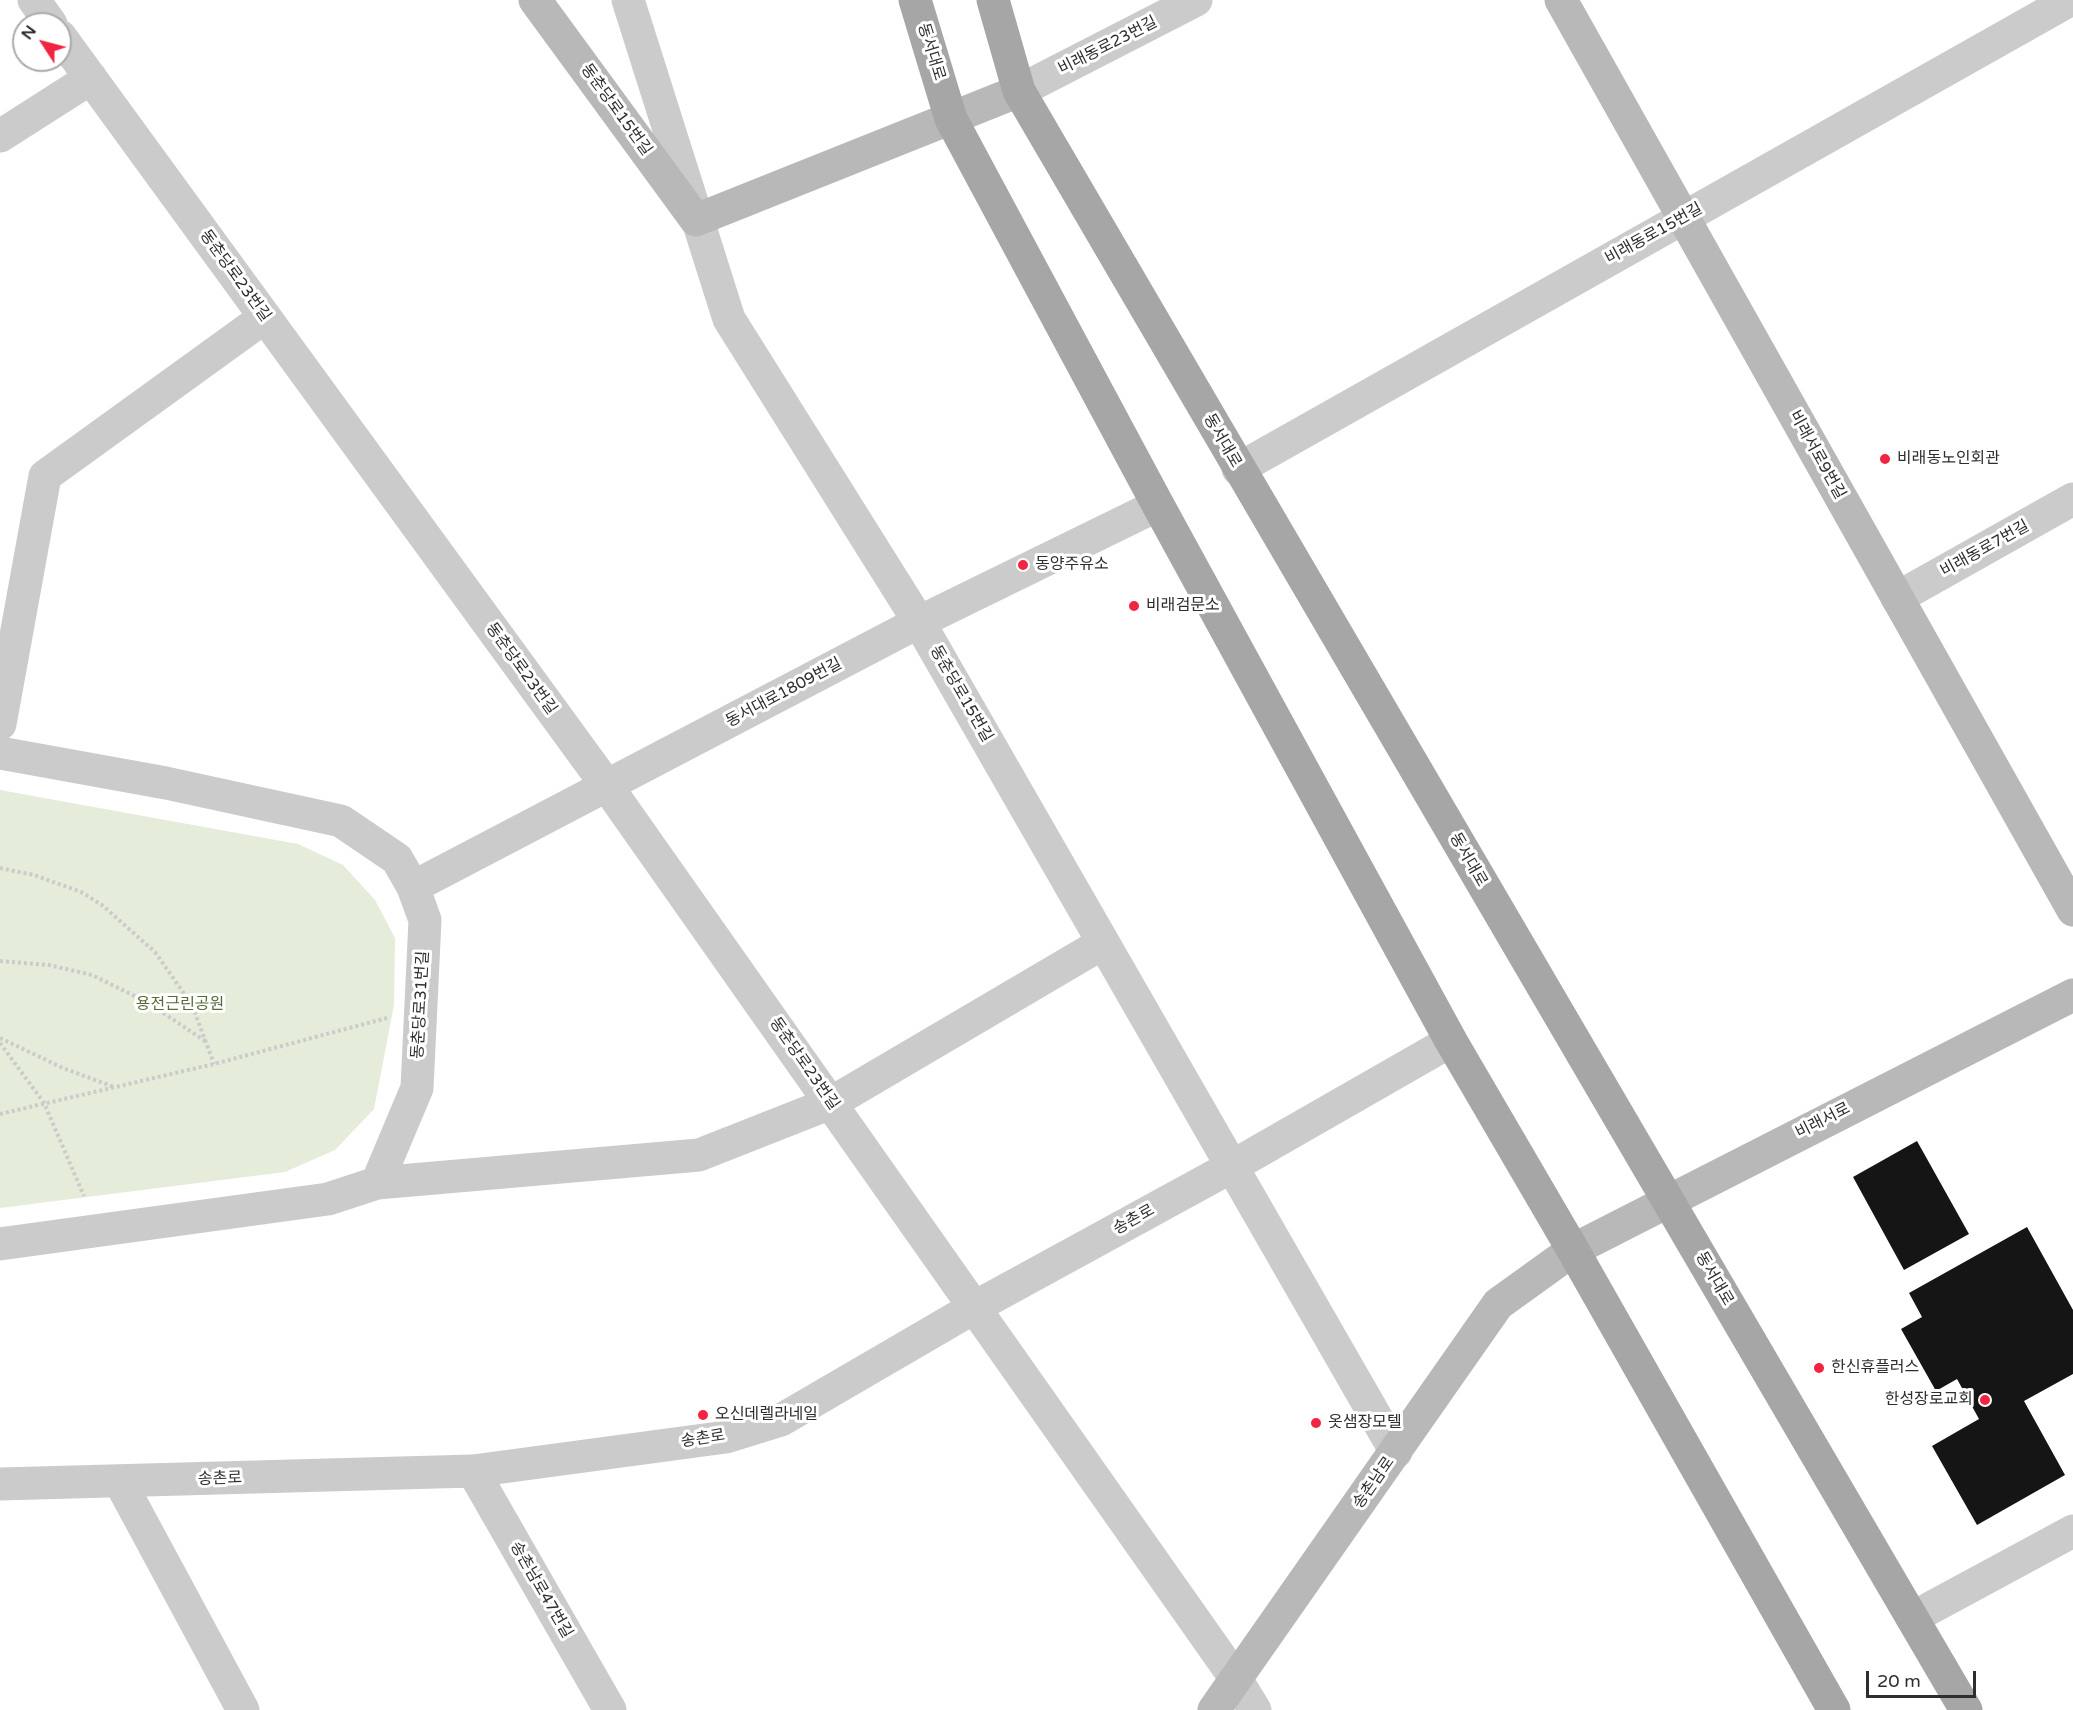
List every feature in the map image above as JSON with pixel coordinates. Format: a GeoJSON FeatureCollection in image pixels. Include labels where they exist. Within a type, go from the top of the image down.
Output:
{"type":"FeatureCollection","features":[{"type":"Feature","properties":{"kind":"main road","name":"동서대로"},"geometry":{"type":"LineString","coordinates":[[915,0],[951,119],[1158,505],[1450,1041],[1573,1250],[1834,1710]]}},
{"type":"Feature","properties":{"kind":"main road","name":"동서대로"},"geometry":{"type":"LineString","coordinates":[[993,0],[1019,91],[1238,469],[1966,1710]]}},
{"type":"Feature","properties":{"kind":"street","name":"동춘당로15번길"},"geometry":{"type":"LineString","coordinates":[[535,0],[696,220]]}},
{"type":"Feature","properties":{"kind":"street","name":"동춘당로15번길"},"geometry":{"type":"LineString","coordinates":[[628,0],[729,319],[920,622],[1396,1452]]}},
{"type":"Feature","properties":{"kind":"street","name":"비래동로23번길"},"geometry":{"type":"LineString","coordinates":[[1019,91],[1196,0]]}},
{"type":"Feature","properties":{"kind":"street","name":"비래서로9번길"},"geometry":{"type":"LineString","coordinates":[[1561,0],[2073,910]]}},
{"type":"Feature","properties":{"kind":"street","name":"비래동로15번길"},"geometry":{"type":"LineString","coordinates":[[1238,469],[2070,0]]}},
{"type":"Feature","properties":{"kind":"street","name":"동춘당로23번길"},"geometry":{"type":"LineString","coordinates":[[72,52],[607,786],[975,1307]]}},
{"type":"Feature","properties":{"kind":"street"},"geometry":{"type":"LineString","coordinates":[[0,136],[91,78]]}},
{"type":"Feature","properties":{"kind":"street"},"geometry":{"type":"LineString","coordinates":[[696,220],[1019,91]]}},
{"type":"Feature","properties":{"kind":"street"},"geometry":{"type":"LineString","coordinates":[[0,724],[45,476],[265,317]]}},
{"type":"Feature","properties":{"kind":"street","name":"비래동로7번길"},"geometry":{"type":"LineString","coordinates":[[1898,598],[2073,500]]}},
{"type":"Feature","properties":{"kind":"street","name":"동서대로1809번길"},"geometry":{"type":"LineString","coordinates":[[414,887],[920,622],[1158,505]]}},
{"type":"Feature","properties":{"kind":"street","name":"동춘당로31번길"},"geometry":{"type":"LineString","coordinates":[[0,753],[166,783],[341,821],[397,859],[414,887],[425,920],[417,1088],[377,1183]]}},
{"type":"Feature","properties":{"kind":"street"},"geometry":{"type":"LineString","coordinates":[[0,1244],[328,1199],[377,1183],[699,1155],[831,1103],[1103,943]]}},
{"type":"Feature","properties":{"kind":"street","name":"비래서로"},"geometry":{"type":"LineString","coordinates":[[1573,1250],[2073,995]]}},
{"type":"Feature","properties":{"kind":"street","name":"송촌로"},"geometry":{"type":"LineString","coordinates":[[0,1484],[473,1471],[726,1437],[781,1420],[975,1307],[1231,1167],[1450,1041]]}},
{"type":"Feature","properties":{"kind":"street","name":"송촌남로"},"geometry":{"type":"LineString","coordinates":[[1214,1710],[1498,1304],[1573,1250]]}},
{"type":"Feature","properties":{"kind":"street"},"geometry":{"type":"LineString","coordinates":[[975,1307],[1236,1679],[1255,1710]]}},
{"type":"Feature","properties":{"kind":"street","name":"송촌남로47번길"},"geometry":{"type":"LineString","coordinates":[[473,1471],[610,1710]]}},
{"type":"Feature","properties":{"kind":"street"},"geometry":{"type":"LineString","coordinates":[[120,1482],[243,1710]]}},
{"type":"Feature","properties":{"kind":"street"},"geometry":{"type":"LineString","coordinates":[[1912,1618],[2073,1531]]}},
{"type":"Feature","properties":{"kind":"path"},"geometry":{"type":"LineString","coordinates":[[0,868],[64,884],[102,905],[155,952],[192,1005],[214,1064]]}},
{"type":"Feature","properties":{"kind":"path"},"geometry":{"type":"LineString","coordinates":[[0,961],[49,964],[92,975],[147,1002],[206,1042]]}},
{"type":"Feature","properties":{"kind":"path"},"geometry":{"type":"LineString","coordinates":[[0,1114],[214,1064],[399,1015]]}},
{"type":"Feature","properties":{"kind":"path"},"geometry":{"type":"LineString","coordinates":[[0,1041],[115,1087]]}},
{"type":"Feature","properties":{"kind":"path"},"geometry":{"type":"LineString","coordinates":[[0,1041],[44,1104],[87,1204]]}},
{"type":"Feature","properties":{"kind":"green space","name":"용전근린공원"},"geometry":{"type":"Polygon","coordinates":[[[0,790],[298,844],[343,865],[375,900],[395,938],[394,1005],[374,1109],[335,1150],[285,1172],[0,1208],[0,790]]]}},
{"type":"Feature","properties":{"kind":"building"},"geometry":{"type":"Polygon","coordinates":[[[1917,1141],[1969,1234],[1904,1270],[1853,1177],[1917,1141]]]}},
{"type":"Feature","properties":{"kind":"building","name":"한성장로교회"},"geometry":{"type":"Polygon","coordinates":[[[2027,1227],[2073,1310],[2073,1374],[2024,1401],[2065,1475],[1977,1525],[1932,1446],[1979,1419],[1957,1379],[1936,1391],[1901,1329],[1922,1317],[1909,1293],[2027,1227]]]}},
{"type":"Feature","properties":{"kind":"place","name":"비래동노인회관"},"geometry":{"type":"Point","coordinates":[1885,459]}},
{"type":"Feature","properties":{"kind":"place","name":"동양주유소"},"geometry":{"type":"Point","coordinates":[1023,565]}},
{"type":"Feature","properties":{"kind":"place","name":"비래검문소"},"geometry":{"type":"Point","coordinates":[1134,606]}},
{"type":"Feature","properties":{"kind":"place","name":"한신휴플러스"},"geometry":{"type":"Point","coordinates":[1819,1368]}},
{"type":"Feature","properties":{"kind":"place","name":"한성장로교회"},"geometry":{"type":"Point","coordinates":[1985,1400]}},
{"type":"Feature","properties":{"kind":"place","name":"오신데렐라네일"},"geometry":{"type":"Point","coordinates":[703,1415]}},
{"type":"Feature","properties":{"kind":"place","name":"옷샘장모텔"},"geometry":{"type":"Point","coordinates":[1316,1423]}}]}
